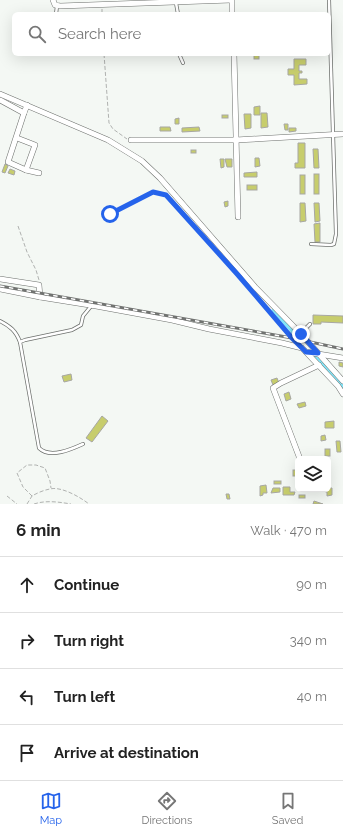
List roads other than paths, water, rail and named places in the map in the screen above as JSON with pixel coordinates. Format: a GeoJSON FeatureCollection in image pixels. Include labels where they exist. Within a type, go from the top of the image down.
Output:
{"type":"FeatureCollection","features":[{"type":"Feature","properties":{"kind":"street"},"geometry":{"type":"LineString","coordinates":[[53,0],[54,4],[57,6],[98,2],[231,0],[232,12]]}},
{"type":"Feature","properties":{"kind":"street"},"geometry":{"type":"LineString","coordinates":[[234,56],[238,217]]}},
{"type":"Feature","properties":{"kind":"street"},"geometry":{"type":"LineString","coordinates":[[0,94],[26,108]]}},
{"type":"Feature","properties":{"kind":"street"},"geometry":{"type":"LineString","coordinates":[[0,100],[26,108],[108,140],[142,161],[160,178],[343,381]]}},
{"type":"Feature","properties":{"kind":"street"},"geometry":{"type":"LineString","coordinates":[[26,108],[8,162],[26,170],[39,172]]}},
{"type":"Feature","properties":{"kind":"street"},"geometry":{"type":"LineString","coordinates":[[132,140],[236,140],[343,134]]}},
{"type":"Feature","properties":{"kind":"street"},"geometry":{"type":"LineString","coordinates":[[17,138],[37,145],[26,170]]}},
{"type":"Feature","properties":{"kind":"street"},"geometry":{"type":"LineString","coordinates":[[0,279],[39,285],[40,298]]}},
{"type":"Feature","properties":{"kind":"street"},"geometry":{"type":"LineString","coordinates":[[0,289],[40,298],[92,305],[172,320],[343,358]]}},
{"type":"Feature","properties":{"kind":"street"},"geometry":{"type":"LineString","coordinates":[[304,350],[338,386],[343,394]]}},
{"type":"Feature","properties":{"kind":"street"},"geometry":{"type":"LineString","coordinates":[[299,456],[273,388],[319,366]]}},
{"type":"Feature","properties":{"kind":"lane"},"geometry":{"type":"LineString","coordinates":[[329,0],[329,12]]}},
{"type":"Feature","properties":{"kind":"lane"},"geometry":{"type":"LineString","coordinates":[[176,2],[178,12]]}},
{"type":"Feature","properties":{"kind":"lane"},"geometry":{"type":"LineString","coordinates":[[56,12],[57,6]]}},
{"type":"Feature","properties":{"kind":"lane"},"geometry":{"type":"LineString","coordinates":[[180,56],[183,63]]}},
{"type":"Feature","properties":{"kind":"lane"},"geometry":{"type":"LineString","coordinates":[[311,244],[331,245],[334,244],[335,240],[331,56]]}},
{"type":"Feature","properties":{"kind":"lane"},"geometry":{"type":"LineString","coordinates":[[20,342],[72,330],[81,325],[83,316],[92,305]]}},
{"type":"Feature","properties":{"kind":"lane"},"geometry":{"type":"LineString","coordinates":[[0,321],[13,329],[20,342],[39,448],[43,452],[49,453],[70,449],[83,444]]}},
{"type":"Feature","properties":{"kind":"lane"},"geometry":{"type":"LineString","coordinates":[[301,334],[310,324]]}},
{"type":"Feature","properties":{"kind":"waterway"},"geometry":{"type":"LineString","coordinates":[[274,310],[298,337]]}},
{"type":"Feature","properties":{"kind":"waterway"},"geometry":{"type":"LineString","coordinates":[[314,356],[343,387]]}},
{"type":"Feature","properties":{"kind":"railway"},"geometry":{"type":"LineString","coordinates":[[0,286],[292,338],[343,349]]}}]}
